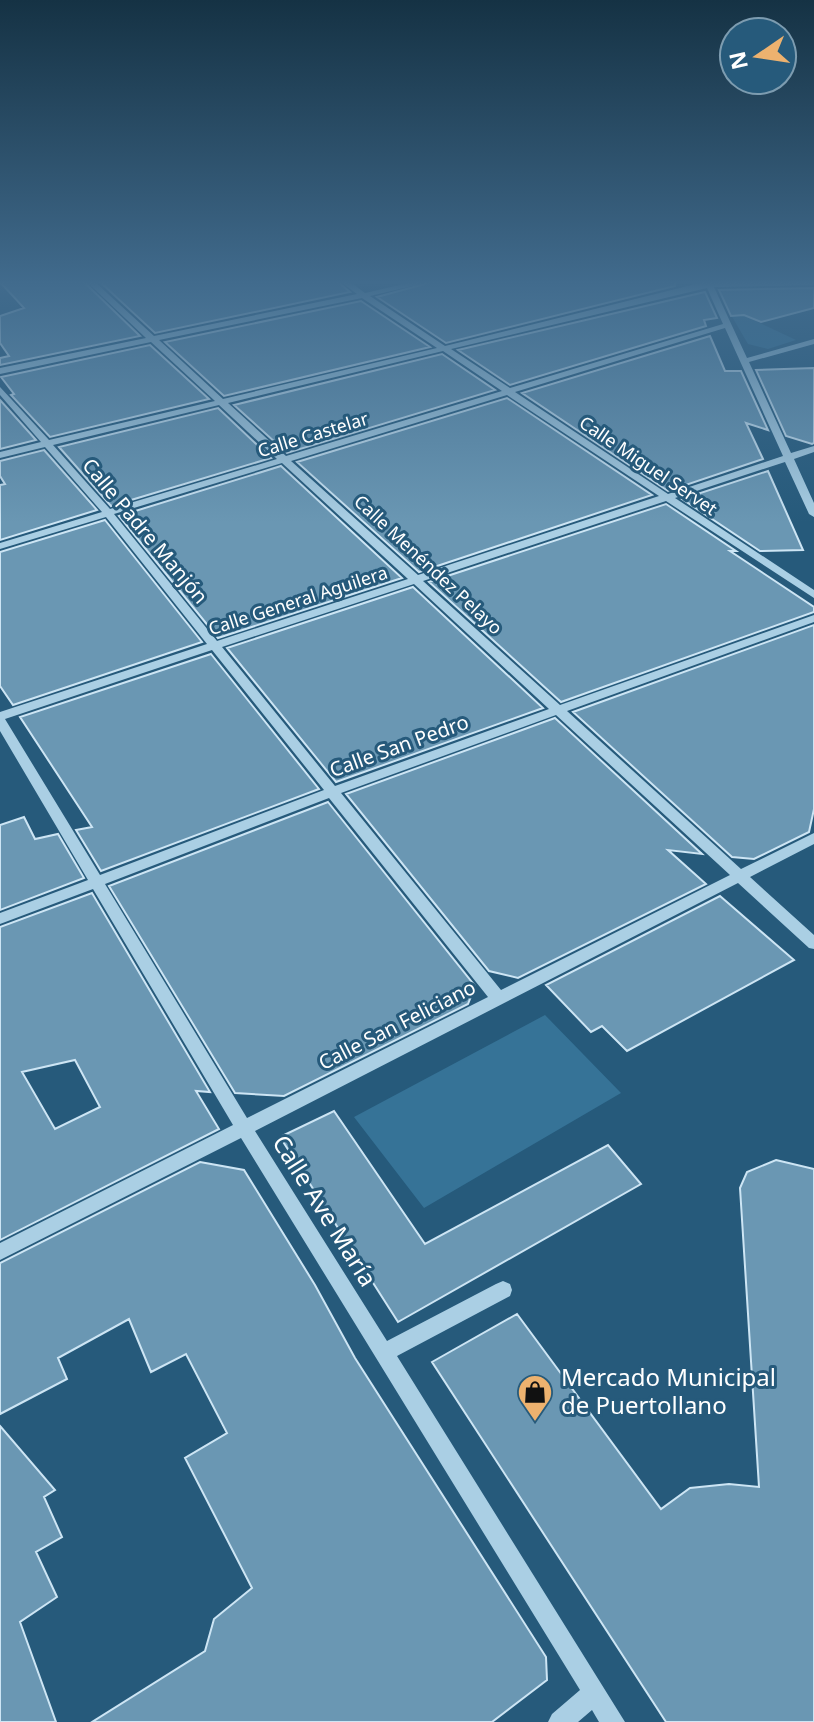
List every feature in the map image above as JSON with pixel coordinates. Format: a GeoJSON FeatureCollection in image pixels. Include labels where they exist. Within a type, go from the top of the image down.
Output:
{"type":"FeatureCollection","features":[{"type":"Feature","properties":{"kind":"street"},"geometry":{"type":"LineString","coordinates":[[0,371],[40,362]]}},
{"type":"Feature","properties":{"kind":"street","name":"Calle Menéndez Pelayo"},"geometry":{"type":"LineString","coordinates":[[179,362],[814,944]]}},
{"type":"Feature","properties":{"kind":"street"},"geometry":{"type":"LineString","coordinates":[[0,455],[391,362]]}},
{"type":"Feature","properties":{"kind":"street","name":"Calle Miguel Servet"},"geometry":{"type":"LineString","coordinates":[[465,362],[814,595]]}},
{"type":"Feature","properties":{"kind":"street","name":"Calle Castelar"},"geometry":{"type":"LineString","coordinates":[[0,546],[605,362]]}},
{"type":"Feature","properties":{"kind":"street"},"geometry":{"type":"LineString","coordinates":[[745,362],[814,514]]}},
{"type":"Feature","properties":{"kind":"street","name":"Calle Padre Manjón"},"geometry":{"type":"LineString","coordinates":[[0,390],[108,513],[498,998]]}},
{"type":"Feature","properties":{"kind":"street","name":"Calle General Aguilera"},"geometry":{"type":"LineString","coordinates":[[0,719],[814,449]]}},
{"type":"Feature","properties":{"kind":"street","name":"Calle San Pedro"},"geometry":{"type":"LineString","coordinates":[[0,919],[334,791],[814,618]]}},
{"type":"Feature","properties":{"kind":"street","name":"Calle Ave María"},"geometry":{"type":"LineString","coordinates":[[0,719],[244,1128],[613,1722]]}},
{"type":"Feature","properties":{"kind":"street","name":"Calle San Feliciano"},"geometry":{"type":"LineString","coordinates":[[0,1252],[814,838]]}},
{"type":"Feature","properties":{"kind":"street"},"geometry":{"type":"LineString","coordinates":[[384,1353],[503,1290]]}},
{"type":"Feature","properties":{"kind":"street"},"geometry":{"type":"LineString","coordinates":[[560,1722],[594,1693]]}},
{"type":"Feature","properties":{"kind":"shaded area"},"geometry":{"type":"Polygon","coordinates":[[[545,1015],[621,1093],[424,1208],[354,1117],[545,1015]]]}},
{"type":"Feature","properties":{"kind":"building"},"geometry":{"type":"Polygon","coordinates":[[[69,362],[169,362],[209,399],[50,437],[11,395],[14,394],[1,377],[69,362]]]}},
{"type":"Feature","properties":{"kind":"building"},"geometry":{"type":"Polygon","coordinates":[[[187,362],[365,362],[224,396],[187,362]]]}},
{"type":"Feature","properties":{"kind":"building"},"geometry":{"type":"Polygon","coordinates":[[[408,362],[454,362],[495,390],[287,453],[234,405],[408,362]]]}},
{"type":"Feature","properties":{"kind":"building"},"geometry":{"type":"Polygon","coordinates":[[[476,362],[585,362],[510,385],[476,362]]]}},
{"type":"Feature","properties":{"kind":"building"},"geometry":{"type":"Polygon","coordinates":[[[623,362],[721,362],[725,371],[741,371],[768,430],[746,423],[763,459],[668,491],[522,393],[623,362]]]}},
{"type":"Feature","properties":{"kind":"building"},"geometry":{"type":"Polygon","coordinates":[[[814,368],[812,444],[786,436],[756,370],[814,368]]]}},
{"type":"Feature","properties":{"kind":"building"},"geometry":{"type":"Polygon","coordinates":[[[507,398],[652,495],[419,572],[297,462],[507,398]]]}},
{"type":"Feature","properties":{"kind":"building"},"geometry":{"type":"Polygon","coordinates":[[[0,400],[36,440],[0,449],[0,400]]]}},
{"type":"Feature","properties":{"kind":"building"},"geometry":{"type":"Polygon","coordinates":[[[218,408],[271,458],[111,506],[59,447],[218,408]]]}},
{"type":"Feature","properties":{"kind":"building"},"geometry":{"type":"Polygon","coordinates":[[[44,450],[97,510],[0,540],[0,485],[5,484],[0,476],[0,461],[44,450]]]}},
{"type":"Feature","properties":{"kind":"building"},"geometry":{"type":"Polygon","coordinates":[[[281,466],[402,578],[218,638],[119,516],[281,466]]]}},
{"type":"Feature","properties":{"kind":"building"},"geometry":{"type":"Polygon","coordinates":[[[768,471],[803,550],[760,551],[682,499],[768,471]]]}},
{"type":"Feature","properties":{"kind":"building"},"geometry":{"type":"Polygon","coordinates":[[[666,504],[814,607],[814,612],[561,702],[429,582],[666,504]]]}},
{"type":"Feature","properties":{"kind":"building"},"geometry":{"type":"Polygon","coordinates":[[[105,520],[202,642],[13,705],[0,686],[0,552],[105,520]]]}},
{"type":"Feature","properties":{"kind":"building"},"geometry":{"type":"Polygon","coordinates":[[[413,587],[543,708],[336,782],[227,648],[413,587]]]}},
{"type":"Feature","properties":{"kind":"building"},"geometry":{"type":"Polygon","coordinates":[[[814,625],[814,809],[809,832],[754,859],[732,857],[573,712],[814,625]]]}},
{"type":"Feature","properties":{"kind":"building"},"geometry":{"type":"Polygon","coordinates":[[[211,654],[319,789],[101,871],[76,830],[92,827],[20,717],[211,654]]]}},
{"type":"Feature","properties":{"kind":"building"},"geometry":{"type":"Polygon","coordinates":[[[555,718],[702,854],[668,850],[706,884],[518,978],[489,971],[346,794],[555,718]]]}},
{"type":"Feature","properties":{"kind":"building"},"geometry":{"type":"Polygon","coordinates":[[[328,802],[475,986],[468,1004],[284,1096],[235,1093],[109,886],[328,802]]]}},
{"type":"Feature","properties":{"kind":"building"},"geometry":{"type":"Polygon","coordinates":[[[24,817],[35,839],[58,834],[84,878],[0,910],[0,825],[24,817]]]}},
{"type":"Feature","properties":{"kind":"building"},"geometry":{"type":"Polygon","coordinates":[[[92,893],[210,1092],[196,1091],[219,1129],[0,1240],[0,927],[92,893]],[[75,1060],[22,1072],[55,1129],[100,1107],[75,1060]]]}},
{"type":"Feature","properties":{"kind":"building"},"geometry":{"type":"Polygon","coordinates":[[[720,896],[794,960],[627,1051],[602,1026],[591,1032],[546,985],[720,896]]]}},
{"type":"Feature","properties":{"kind":"building"},"geometry":{"type":"Polygon","coordinates":[[[334,1111],[425,1244],[608,1145],[641,1184],[398,1322],[280,1137],[334,1111]]]}},
{"type":"Feature","properties":{"kind":"building","name":"Mercado Municipal de Puertollano"},"geometry":{"type":"Polygon","coordinates":[[[776,1160],[814,1169],[814,1722],[666,1722],[432,1362],[517,1314],[661,1509],[690,1488],[729,1484],[759,1487],[740,1188],[747,1172],[776,1160]]]}},
{"type":"Feature","properties":{"kind":"building"},"geometry":{"type":"Polygon","coordinates":[[[200,1162],[244,1170],[315,1285],[355,1358],[546,1657],[547,1680],[492,1722],[92,1722],[205,1651],[214,1619],[252,1588],[185,1458],[227,1433],[186,1354],[151,1372],[129,1319],[58,1358],[67,1379],[0,1414],[0,1263],[200,1162]]]}},
{"type":"Feature","properties":{"kind":"building"},"geometry":{"type":"Polygon","coordinates":[[[0,1426],[55,1490],[44,1497],[62,1537],[36,1552],[57,1597],[20,1622],[56,1722],[0,1722],[0,1426]]]}},
{"type":"Feature","properties":{"kind":"place","name":"Mercado Municipal de Puertollano"},"geometry":{"type":"Point","coordinates":[535,1423]}}]}
